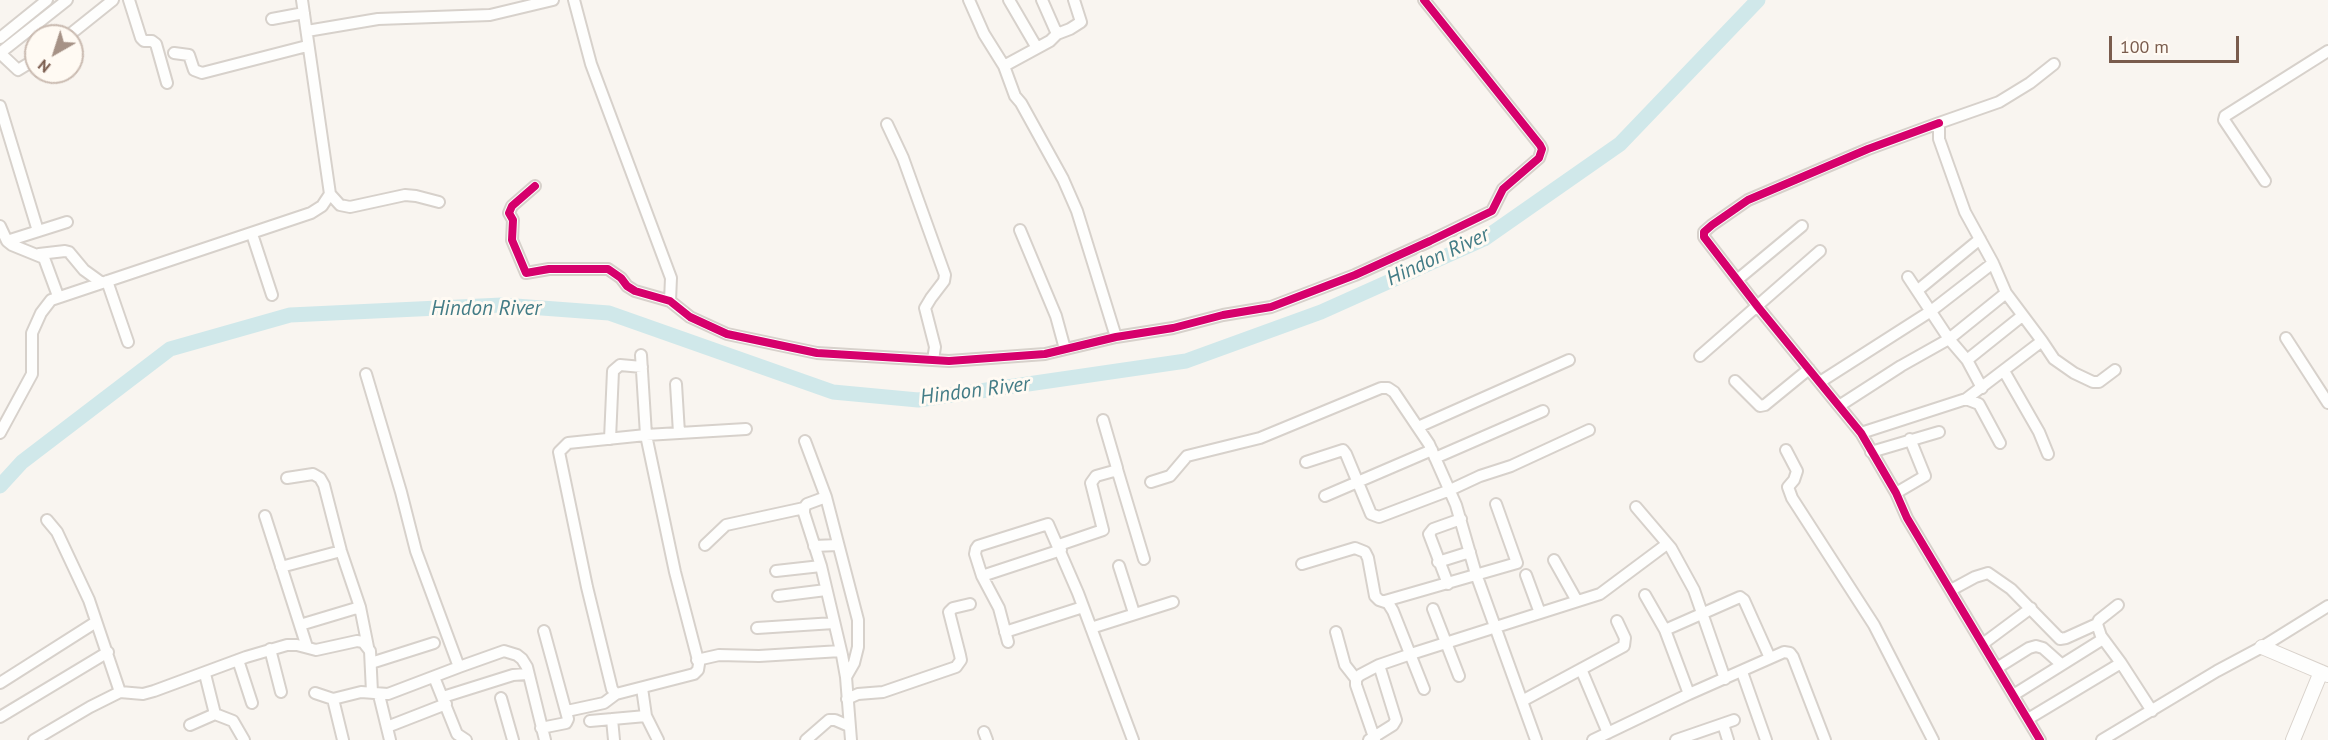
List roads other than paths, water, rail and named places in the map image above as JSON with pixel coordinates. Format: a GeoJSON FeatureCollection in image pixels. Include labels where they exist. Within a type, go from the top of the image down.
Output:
{"type":"FeatureCollection","features":[{"type":"Feature","properties":{"kind":"street"},"geometry":{"type":"LineString","coordinates":[[0,38],[47,0]]}},
{"type":"Feature","properties":{"kind":"street"},"geometry":{"type":"LineString","coordinates":[[24,66],[18,70],[14,68],[0,53],[67,0]]}},
{"type":"Feature","properties":{"kind":"street"},"geometry":{"type":"LineString","coordinates":[[83,24],[113,0]]}},
{"type":"Feature","properties":{"kind":"street"},"geometry":{"type":"LineString","coordinates":[[129,0],[141,38],[156,44],[166,83]]}},
{"type":"Feature","properties":{"kind":"street"},"geometry":{"type":"LineString","coordinates":[[302,0],[330,194],[340,205],[350,207],[405,195],[416,195],[439,202]]}},
{"type":"Feature","properties":{"kind":"street"},"geometry":{"type":"LineString","coordinates":[[307,31],[378,20],[490,15],[553,0]]}},
{"type":"Feature","properties":{"kind":"street"},"geometry":{"type":"LineString","coordinates":[[574,0],[591,64],[670,278],[670,301]]}},
{"type":"Feature","properties":{"kind":"street"},"geometry":{"type":"LineString","coordinates":[[969,0],[984,34],[1004,66],[1015,96],[1048,150],[1077,211],[1116,337]]}},
{"type":"Feature","properties":{"kind":"street"},"geometry":{"type":"LineString","coordinates":[[1010,0],[1037,48]]}},
{"type":"Feature","properties":{"kind":"street"},"geometry":{"type":"LineString","coordinates":[[1042,0],[1057,34]]}},
{"type":"Feature","properties":{"kind":"street"},"geometry":{"type":"LineString","coordinates":[[1004,66],[1081,22],[1074,0]]}},
{"type":"Feature","properties":{"kind":"street"},"geometry":{"type":"LineString","coordinates":[[535,186],[512,206],[509,213],[513,220],[512,240],[526,273],[549,269],[602,268],[615,273],[635,291],[670,301],[703,325],[727,334],[817,353],[933,360],[1029,356],[1116,337],[1173,328],[1291,301],[1430,242],[1487,214],[1496,207],[1503,189],[1539,158],[1542,149],[1424,0]]}},
{"type":"Feature","properties":{"kind":"street"},"geometry":{"type":"LineString","coordinates":[[272,19],[304,13]]}},
{"type":"Feature","properties":{"kind":"street"},"geometry":{"type":"LineString","coordinates":[[174,53],[189,55],[194,70],[202,73],[307,46]]}},
{"type":"Feature","properties":{"kind":"street"},"geometry":{"type":"LineString","coordinates":[[2265,181],[2224,120],[2225,116],[2328,51]]}},
{"type":"Feature","properties":{"kind":"street"},"geometry":{"type":"LineString","coordinates":[[2040,740],[1984,643],[1907,518],[1896,493],[1861,433],[1758,307],[1704,237],[1704,232],[1748,200],[1868,149],[1999,102],[2030,83],[2054,64]]}},
{"type":"Feature","properties":{"kind":"street"},"geometry":{"type":"LineString","coordinates":[[0,106],[38,231]]}},
{"type":"Feature","properties":{"kind":"street"},"geometry":{"type":"LineString","coordinates":[[1939,123],[1939,139],[1965,212],[2006,292],[2022,316],[2055,359],[2074,373],[2093,382],[2099,382],[2115,370]]}},
{"type":"Feature","properties":{"kind":"street"},"geometry":{"type":"LineString","coordinates":[[887,124],[903,158],[945,275],[944,281],[926,308],[935,347],[933,360]]}},
{"type":"Feature","properties":{"kind":"street"},"geometry":{"type":"LineString","coordinates":[[0,433],[32,374],[31,339],[36,322],[46,306],[58,296],[252,234],[317,210],[330,194]]}},
{"type":"Feature","properties":{"kind":"street"},"geometry":{"type":"LineString","coordinates":[[7,241],[67,222]]}},
{"type":"Feature","properties":{"kind":"street"},"geometry":{"type":"LineString","coordinates":[[0,226],[7,241],[20,249],[39,255],[48,265],[58,296]]}},
{"type":"Feature","properties":{"kind":"street"},"geometry":{"type":"LineString","coordinates":[[1737,280],[1802,226]]}},
{"type":"Feature","properties":{"kind":"street"},"geometry":{"type":"LineString","coordinates":[[1020,230],[1056,316],[1065,349]]}},
{"type":"Feature","properties":{"kind":"street"},"geometry":{"type":"LineString","coordinates":[[252,234],[272,295]]}},
{"type":"Feature","properties":{"kind":"street"},"geometry":{"type":"LineString","coordinates":[[1918,290],[1980,239]]}},
{"type":"Feature","properties":{"kind":"street"},"geometry":{"type":"LineString","coordinates":[[1700,356],[1820,251]]}},
{"type":"Feature","properties":{"kind":"street"},"geometry":{"type":"LineString","coordinates":[[39,255],[50,252],[69,252],[84,270],[105,282],[128,342]]}},
{"type":"Feature","properties":{"kind":"street"},"geometry":{"type":"LineString","coordinates":[[1820,382],[1930,311],[1993,263]]}},
{"type":"Feature","properties":{"kind":"street"},"geometry":{"type":"LineString","coordinates":[[1908,277],[1949,339],[1967,360],[1982,388]]}},
{"type":"Feature","properties":{"kind":"street"},"geometry":{"type":"LineString","coordinates":[[1839,406],[1900,366],[1949,339],[2006,292]]}},
{"type":"Feature","properties":{"kind":"street"},"geometry":{"type":"LineString","coordinates":[[1967,360],[2022,316]]}},
{"type":"Feature","properties":{"kind":"street"},"geometry":{"type":"LineString","coordinates":[[2286,338],[2328,403]]}},
{"type":"Feature","properties":{"kind":"street"},"geometry":{"type":"LineString","coordinates":[[1861,433],[1966,399],[2042,341]]}},
{"type":"Feature","properties":{"kind":"street"},"geometry":{"type":"LineString","coordinates":[[567,711],[604,704],[616,694],[694,674],[698,670],[698,660],[675,572],[646,435],[642,355]]}},
{"type":"Feature","properties":{"kind":"street"},"geometry":{"type":"LineString","coordinates":[[1418,427],[1569,360]]}},
{"type":"Feature","properties":{"kind":"street"},"geometry":{"type":"LineString","coordinates":[[610,439],[613,371],[620,365],[642,367]]}},
{"type":"Feature","properties":{"kind":"street"},"geometry":{"type":"LineString","coordinates":[[1736,381],[1760,406],[1765,405],[1809,369]]}},
{"type":"Feature","properties":{"kind":"street"},"geometry":{"type":"LineString","coordinates":[[2004,370],[2039,432],[2048,454]]}},
{"type":"Feature","properties":{"kind":"street"},"geometry":{"type":"LineString","coordinates":[[366,374],[416,551],[459,667]]}},
{"type":"Feature","properties":{"kind":"street"},"geometry":{"type":"LineString","coordinates":[[676,384],[679,433]]}},
{"type":"Feature","properties":{"kind":"street"},"geometry":{"type":"LineString","coordinates":[[1151,482],[1170,476],[1186,456],[1260,438],[1381,388],[1388,388],[1394,392],[1418,427],[1450,490],[1461,519],[1476,574],[1536,740]]}},
{"type":"Feature","properties":{"kind":"street"},"geometry":{"type":"LineString","coordinates":[[1966,399],[1979,404],[2000,443]]}},
{"type":"Feature","properties":{"kind":"street"},"geometry":{"type":"LineString","coordinates":[[1325,496],[1543,411]]}},
{"type":"Feature","properties":{"kind":"street"},"geometry":{"type":"LineString","coordinates":[[1103,420],[1144,559]]}},
{"type":"Feature","properties":{"kind":"street"},"geometry":{"type":"LineString","coordinates":[[616,694],[612,689],[587,586],[559,452],[568,443],[646,435],[746,429]]}},
{"type":"Feature","properties":{"kind":"street"},"geometry":{"type":"LineString","coordinates":[[1306,462],[1343,450],[1371,514],[1379,517],[1510,466],[1589,430]]}},
{"type":"Feature","properties":{"kind":"street"},"geometry":{"type":"LineString","coordinates":[[1871,452],[1939,432]]}},
{"type":"Feature","properties":{"kind":"street"},"geometry":{"type":"LineString","coordinates":[[1896,493],[1925,476],[1910,439]]}},
{"type":"Feature","properties":{"kind":"street"},"geometry":{"type":"LineString","coordinates":[[805,441],[826,497],[858,620],[858,647],[854,663],[846,677]]}},
{"type":"Feature","properties":{"kind":"street"},"geometry":{"type":"LineString","coordinates":[[1786,450],[1797,471],[1788,487],[1792,498],[1874,626],[1933,740]]}},
{"type":"Feature","properties":{"kind":"street"},"geometry":{"type":"LineString","coordinates":[[982,576],[1103,530],[1091,483],[1096,476],[1116,469]]}},
{"type":"Feature","properties":{"kind":"street"},"geometry":{"type":"LineString","coordinates":[[287,478],[313,474],[320,478],[324,485],[341,551],[360,607],[375,693],[390,740]]}},
{"type":"Feature","properties":{"kind":"street"},"geometry":{"type":"LineString","coordinates":[[705,545],[726,525],[804,508],[807,504],[826,497]]}},
{"type":"Feature","properties":{"kind":"street"},"geometry":{"type":"LineString","coordinates":[[1302,564],[1360,549],[1368,558],[1375,596],[1385,601],[1517,563],[1496,504]]}},
{"type":"Feature","properties":{"kind":"street"},"geometry":{"type":"LineString","coordinates":[[1636,507],[1667,544],[1694,590],[1725,679]]}},
{"type":"Feature","properties":{"kind":"street"},"geometry":{"type":"LineString","coordinates":[[804,508],[821,566],[841,651],[846,677],[851,740]]}},
{"type":"Feature","properties":{"kind":"street"},"geometry":{"type":"LineString","coordinates":[[265,516],[307,648]]}},
{"type":"Feature","properties":{"kind":"street"},"geometry":{"type":"LineString","coordinates":[[1448,584],[1429,534],[1433,529],[1461,519]]}},
{"type":"Feature","properties":{"kind":"street"},"geometry":{"type":"LineString","coordinates":[[47,520],[57,532],[70,556],[89,600],[120,692]]}},
{"type":"Feature","properties":{"kind":"street"},"geometry":{"type":"LineString","coordinates":[[1083,607],[1006,637],[995,599],[982,576],[975,554],[978,546],[1048,524],[1060,547],[1083,607],[1091,628],[1133,740]]}},
{"type":"Feature","properties":{"kind":"street"},"geometry":{"type":"LineString","coordinates":[[1356,679],[1379,665],[1600,594],[1667,544]]}},
{"type":"Feature","properties":{"kind":"street"},"geometry":{"type":"LineString","coordinates":[[814,546],[838,545]]}},
{"type":"Feature","properties":{"kind":"street"},"geometry":{"type":"LineString","coordinates":[[281,567],[341,551]]}},
{"type":"Feature","properties":{"kind":"street"},"geometry":{"type":"LineString","coordinates":[[1438,562],[1470,552]]}},
{"type":"Feature","properties":{"kind":"street"},"geometry":{"type":"LineString","coordinates":[[1554,560],[1577,601]]}},
{"type":"Feature","properties":{"kind":"street"},"geometry":{"type":"LineString","coordinates":[[776,571],[821,566]]}},
{"type":"Feature","properties":{"kind":"street"},"geometry":{"type":"LineString","coordinates":[[1119,566],[1134,613]]}},
{"type":"Feature","properties":{"kind":"street"},"geometry":{"type":"LineString","coordinates":[[1951,590],[1988,573],[2012,589],[2060,639],[2097,624],[2098,620],[2118,605]]}},
{"type":"Feature","properties":{"kind":"street"},"geometry":{"type":"LineString","coordinates":[[1526,575],[1540,613]]}},
{"type":"Feature","properties":{"kind":"street"},"geometry":{"type":"LineString","coordinates":[[778,596],[826,590]]}},
{"type":"Feature","properties":{"kind":"street"},"geometry":{"type":"LineString","coordinates":[[1645,595],[1665,630],[1689,694]]}},
{"type":"Feature","properties":{"kind":"street"},"geometry":{"type":"LineString","coordinates":[[1665,630],[1738,597],[1742,598],[1770,658]]}},
{"type":"Feature","properties":{"kind":"street"},"geometry":{"type":"LineString","coordinates":[[1385,601],[1393,611],[1424,689]]}},
{"type":"Feature","properties":{"kind":"street"},"geometry":{"type":"LineString","coordinates":[[1091,628],[1173,602]]}},
{"type":"Feature","properties":{"kind":"street"},"geometry":{"type":"LineString","coordinates":[[847,699],[858,694],[883,692],[956,667],[961,660],[949,612],[953,608],[970,604]]}},
{"type":"Feature","properties":{"kind":"street"},"geometry":{"type":"LineString","coordinates":[[2102,740],[2328,606]]}},
{"type":"Feature","properties":{"kind":"street"},"geometry":{"type":"LineString","coordinates":[[300,625],[360,607]]}},
{"type":"Feature","properties":{"kind":"street"},"geometry":{"type":"LineString","coordinates":[[1984,643],[2031,608]]}},
{"type":"Feature","properties":{"kind":"street"},"geometry":{"type":"LineString","coordinates":[[1433,609],[1459,676]]}},
{"type":"Feature","properties":{"kind":"street"},"geometry":{"type":"LineString","coordinates":[[1522,701],[1624,646],[1625,638],[1617,621]]}},
{"type":"Feature","properties":{"kind":"street"},"geometry":{"type":"LineString","coordinates":[[0,683],[96,622]]}},
{"type":"Feature","properties":{"kind":"street"},"geometry":{"type":"LineString","coordinates":[[757,628],[834,623]]}},
{"type":"Feature","properties":{"kind":"street"},"geometry":{"type":"LineString","coordinates":[[2097,624],[2103,639],[2152,711]]}},
{"type":"Feature","properties":{"kind":"street"},"geometry":{"type":"LineString","coordinates":[[541,728],[566,723],[568,719],[544,631]]}},
{"type":"Feature","properties":{"kind":"street"},"geometry":{"type":"LineString","coordinates":[[1336,632],[1345,665],[1356,679],[1372,739],[1393,725],[1396,720],[1379,665]]}},
{"type":"Feature","properties":{"kind":"street"},"geometry":{"type":"LineString","coordinates":[[2014,694],[2103,639]]}},
{"type":"Feature","properties":{"kind":"street"},"geometry":{"type":"LineString","coordinates":[[34,740],[120,692],[143,694],[205,674],[270,649],[287,645],[316,650],[357,642],[363,642],[368,647]]}},
{"type":"Feature","properties":{"kind":"street"},"geometry":{"type":"LineString","coordinates":[[370,663],[434,643]]}},
{"type":"Feature","properties":{"kind":"street"},"geometry":{"type":"LineString","coordinates":[[1997,668],[2036,646],[2052,654],[2061,664]]}},
{"type":"Feature","properties":{"kind":"street"},"geometry":{"type":"LineString","coordinates":[[2262,647],[2324,674],[2293,740]]}},
{"type":"Feature","properties":{"kind":"street"},"geometry":{"type":"LineString","coordinates":[[270,649],[281,692]]}},
{"type":"Feature","properties":{"kind":"street"},"geometry":{"type":"LineString","coordinates":[[698,660],[725,655],[759,656],[841,651]]}},
{"type":"Feature","properties":{"kind":"street"},"geometry":{"type":"LineString","coordinates":[[0,717],[108,652]]}},
{"type":"Feature","properties":{"kind":"street"},"geometry":{"type":"LineString","coordinates":[[315,693],[333,699],[396,692],[500,652],[510,652],[522,659],[545,740]]}},
{"type":"Feature","properties":{"kind":"street"},"geometry":{"type":"LineString","coordinates":[[1593,740],[1689,694],[1784,652],[1790,652],[1825,740]]}},
{"type":"Feature","properties":{"kind":"street"},"geometry":{"type":"LineString","coordinates":[[238,660],[252,703]]}},
{"type":"Feature","properties":{"kind":"street"},"geometry":{"type":"LineString","coordinates":[[2028,719],[2121,663]]}},
{"type":"Feature","properties":{"kind":"street"},"geometry":{"type":"LineString","coordinates":[[1581,669],[1608,733]]}},
{"type":"Feature","properties":{"kind":"street"},"geometry":{"type":"LineString","coordinates":[[1742,672],[1766,740]]}},
{"type":"Feature","properties":{"kind":"street"},"geometry":{"type":"LineString","coordinates":[[205,674],[215,714]]}},
{"type":"Feature","properties":{"kind":"street"},"geometry":{"type":"LineString","coordinates":[[387,727],[444,701],[513,675],[527,674]]}},
{"type":"Feature","properties":{"kind":"street"},"geometry":{"type":"LineString","coordinates":[[434,677],[461,739]]}},
{"type":"Feature","properties":{"kind":"street"},"geometry":{"type":"LineString","coordinates":[[642,688],[646,716],[658,740]]}},
{"type":"Feature","properties":{"kind":"street"},"geometry":{"type":"LineString","coordinates":[[501,698],[513,740]]}},
{"type":"Feature","properties":{"kind":"street"},"geometry":{"type":"LineString","coordinates":[[333,699],[343,740]]}},
{"type":"Feature","properties":{"kind":"street"},"geometry":{"type":"LineString","coordinates":[[189,725],[215,714],[233,721],[244,740]]}},
{"type":"Feature","properties":{"kind":"street"},"geometry":{"type":"LineString","coordinates":[[590,721],[646,716]]}},
{"type":"Feature","properties":{"kind":"street"},"geometry":{"type":"LineString","coordinates":[[612,719],[614,740]]}},
{"type":"Feature","properties":{"kind":"street"},"geometry":{"type":"LineString","coordinates":[[806,740],[829,720],[849,726]]}},
{"type":"Feature","properties":{"kind":"street"},"geometry":{"type":"LineString","coordinates":[[1677,740],[1702,736],[1728,722],[1728,740]]}},
{"type":"Feature","properties":{"kind":"waterway","name":"Hindon River"},"geometry":{"type":"LineString","coordinates":[[0,486],[22,462],[170,349],[290,315],[502,305],[609,313],[833,392],[918,400],[1186,361],[1321,312],[1484,239],[1620,144],[1758,0]]}}]}
